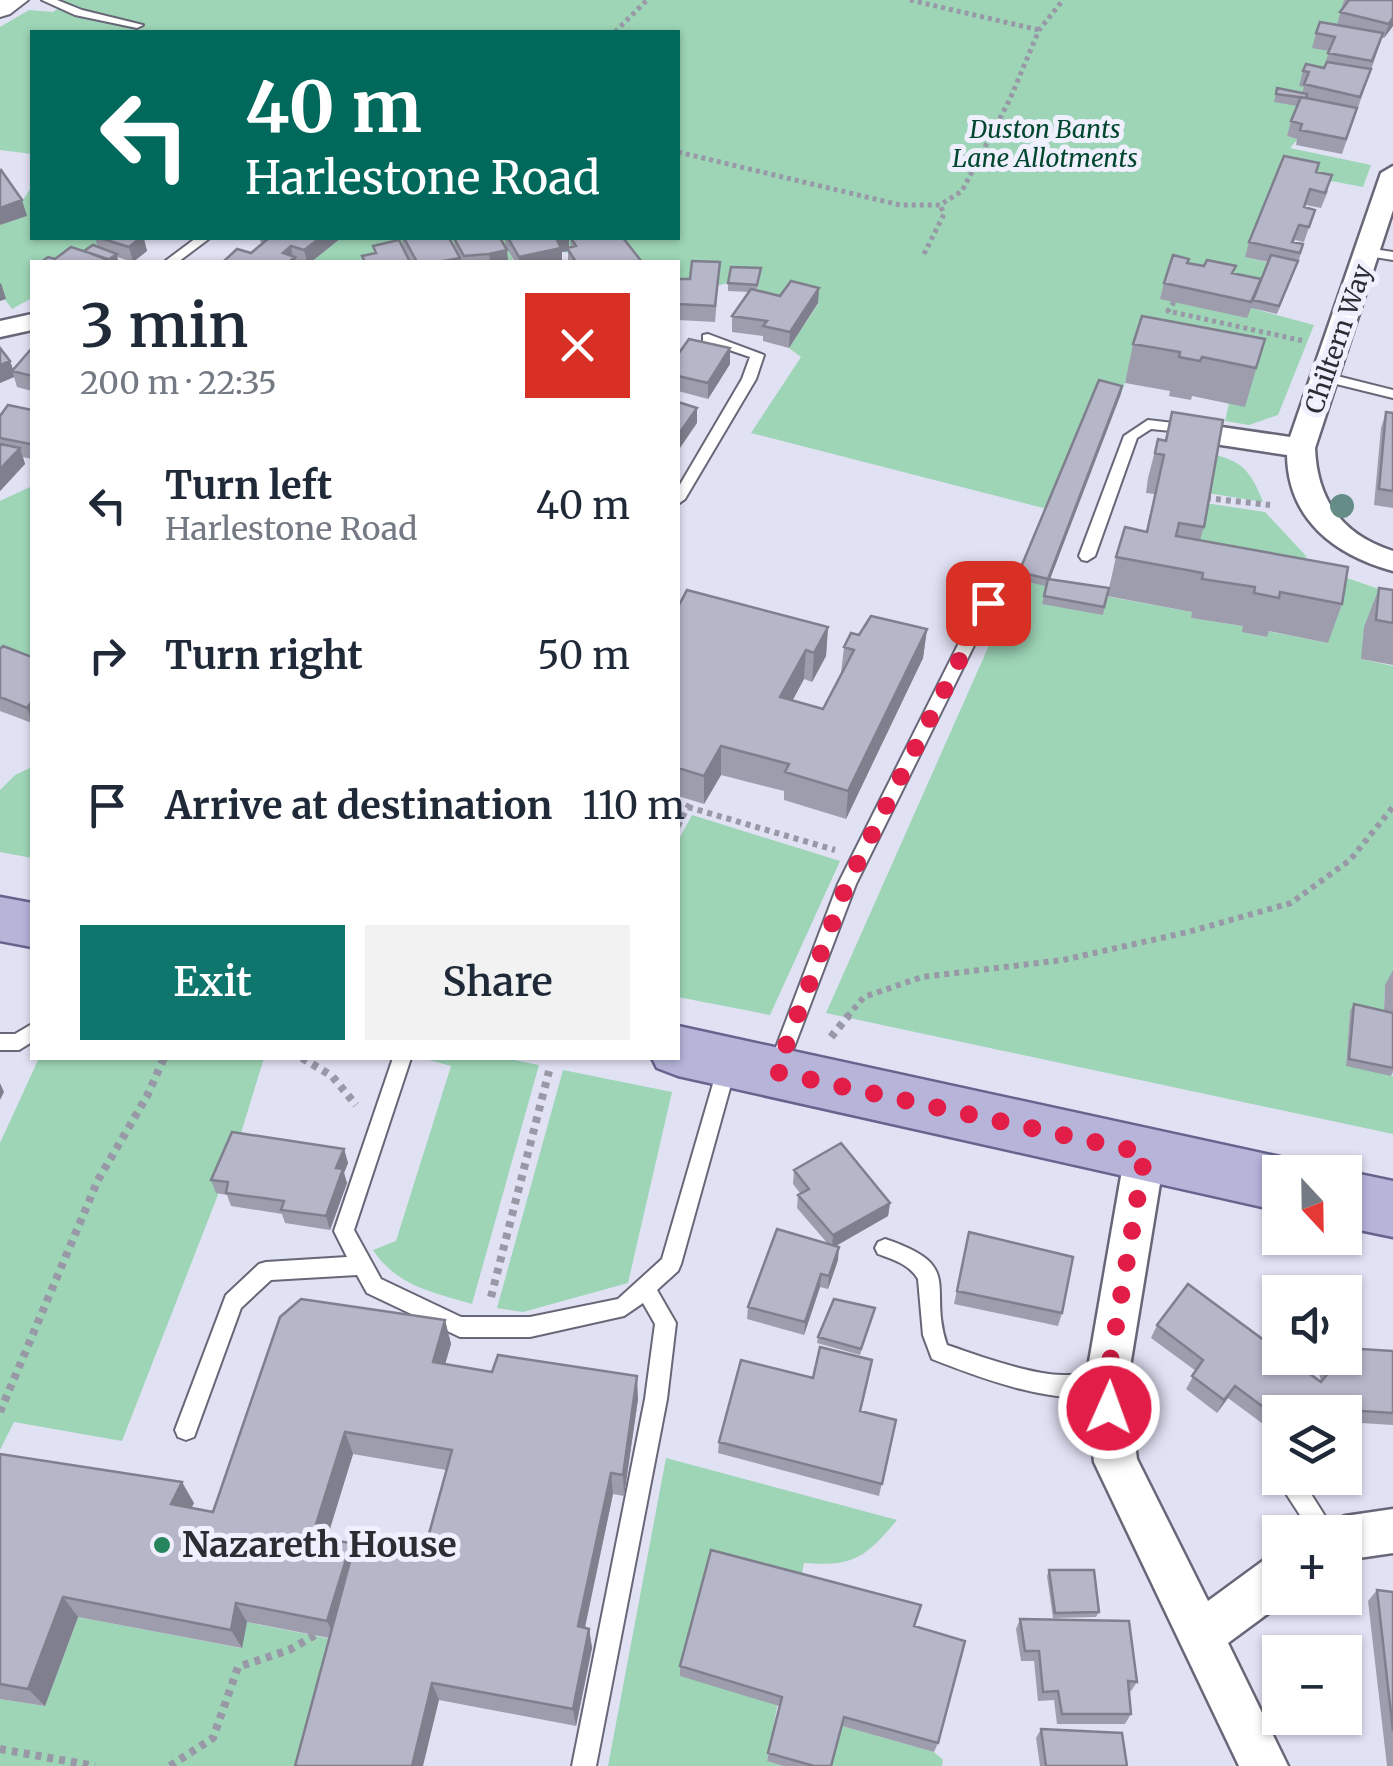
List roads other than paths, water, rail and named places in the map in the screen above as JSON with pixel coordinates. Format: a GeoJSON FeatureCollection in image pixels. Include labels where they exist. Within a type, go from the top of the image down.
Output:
{"type":"FeatureCollection","features":[{"type":"Feature","properties":{"kind":"main road"},"geometry":{"type":"LineString","coordinates":[[0,920],[30,925]]}},
{"type":"Feature","properties":{"kind":"main road"},"geometry":{"type":"LineString","coordinates":[[727,1062],[1262,1180]]}},
{"type":"Feature","properties":{"kind":"main road"},"geometry":{"type":"LineString","coordinates":[[1362,1202],[1393,1210]]}},
{"type":"Feature","properties":{"kind":"street"},"geometry":{"type":"LineString","coordinates":[[0,8],[13,0]]}},
{"type":"Feature","properties":{"kind":"street","name":"Chiltern Way"},"geometry":{"type":"LineString","coordinates":[[1393,173],[1380,254],[1325,378],[1301,448],[1299,474],[1308,502],[1332,532],[1373,556],[1393,561]]}},
{"type":"Feature","properties":{"kind":"street"},"geometry":{"type":"LineString","coordinates":[[0,330],[30,322]]}},
{"type":"Feature","properties":{"kind":"street","name":"Chiltern Way"},"geometry":{"type":"LineString","coordinates":[[1221,436],[1301,448]]}},
{"type":"Feature","properties":{"kind":"street"},"geometry":{"type":"LineString","coordinates":[[1145,1153],[1106,1386],[1116,1462],[1264,1766]]}},
{"type":"Feature","properties":{"kind":"street"},"geometry":{"type":"LineString","coordinates":[[1362,1536],[1393,1531]]}},
{"type":"Feature","properties":{"kind":"street"},"geometry":{"type":"LineString","coordinates":[[1199,1636],[1262,1589]]}},
{"type":"Feature","properties":{"kind":"lane"},"geometry":{"type":"LineString","coordinates":[[46,0],[79,13],[137,25]]}},
{"type":"Feature","properties":{"kind":"lane"},"geometry":{"type":"LineString","coordinates":[[173,260],[201,240]]}},
{"type":"Feature","properties":{"kind":"lane"},"geometry":{"type":"LineString","coordinates":[[680,496],[749,379],[757,355],[708,338]]}},
{"type":"Feature","properties":{"kind":"lane"},"geometry":{"type":"LineString","coordinates":[[1325,378],[1393,394]]}},
{"type":"Feature","properties":{"kind":"lane"},"geometry":{"type":"LineString","coordinates":[[1086,556],[1131,436],[1148,424],[1221,436]]}},
{"type":"Feature","properties":{"kind":"lane"},"geometry":{"type":"LineString","coordinates":[[401,1060],[344,1231],[374,1286],[460,1327],[530,1327],[624,1307],[672,1264],[727,1062],[860,857],[988,603]]}},
{"type":"Feature","properties":{"kind":"lane"},"geometry":{"type":"LineString","coordinates":[[0,1042],[19,1042],[30,1034]]}},
{"type":"Feature","properties":{"kind":"lane"},"geometry":{"type":"LineString","coordinates":[[885,1248],[914,1258],[926,1270],[932,1285],[933,1340],[939,1352],[996,1371],[1079,1390],[1106,1386]]}},
{"type":"Feature","properties":{"kind":"lane"},"geometry":{"type":"LineString","coordinates":[[186,1430],[233,1302],[266,1271],[362,1264]]}},
{"type":"Feature","properties":{"kind":"lane"},"geometry":{"type":"LineString","coordinates":[[584,1766],[656,1399],[666,1322],[645,1288]]}},
{"type":"Feature","properties":{"kind":"place","name":"Nazareth House"},"geometry":{"type":"Point","coordinates":[162,1545]}},
{"type":"Feature","properties":{"kind":"park label","name":"Duston Bants Lane Allotments"},"geometry":{"type":"Point","coordinates":[1045,144]}}]}
